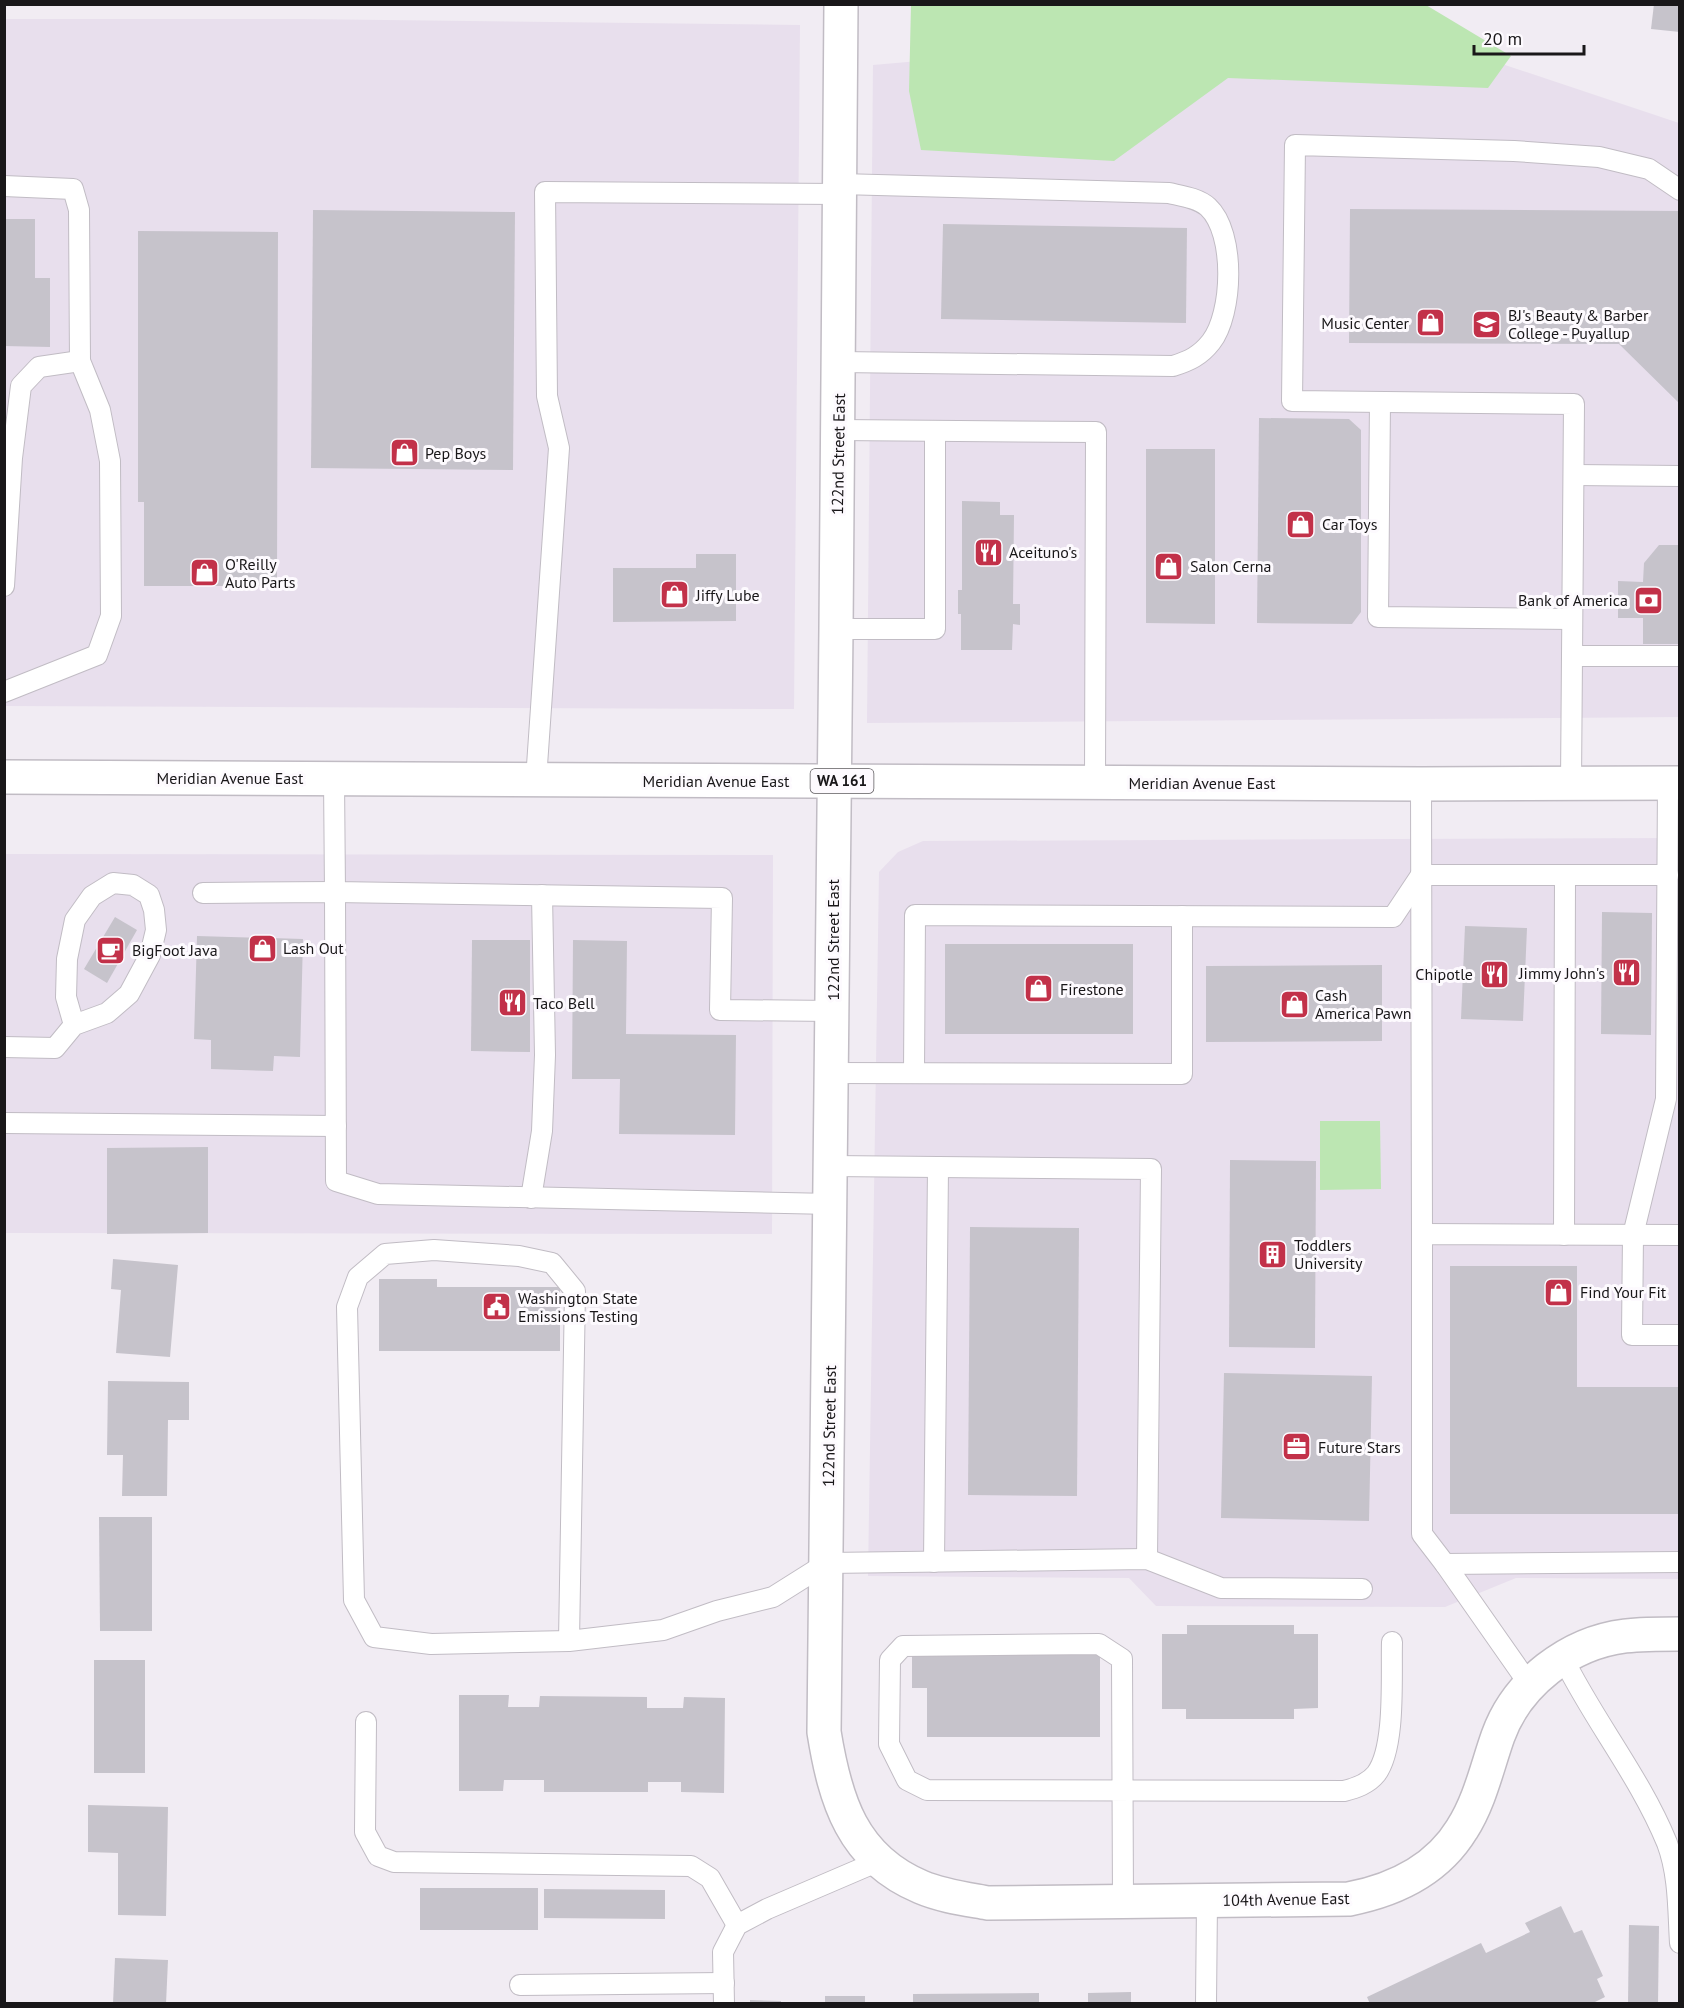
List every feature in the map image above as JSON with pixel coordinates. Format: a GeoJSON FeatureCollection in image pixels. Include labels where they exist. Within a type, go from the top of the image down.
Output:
{"type":"FeatureCollection","features":[{"type":"Feature","properties":{"kind":"street","name":"122nd Street East"},"geometry":{"type":"LineString","coordinates":[[841,4],[833,1011],[824,1732],[835,1790],[846,1818],[863,1844],[879,1861]]}},
{"type":"Feature","properties":{"kind":"street","name":"Meridian Avenue East"},"geometry":{"type":"LineString","coordinates":[[4,777],[1421,784],[1674,783]]}},
{"type":"Feature","properties":{"kind":"street","name":"104th Avenue East"},"geometry":{"type":"LineString","coordinates":[[879,1861],[898,1875],[922,1887],[949,1896],[988,1903],[1349,1899],[1376,1894],[1424,1870],[1445,1852],[1462,1830],[1474,1807],[1499,1733],[1529,1684],[1563,1658],[1597,1642],[1623,1636],[1680,1634]]}},
{"type":"Feature","properties":{"kind":"lane"},"geometry":{"type":"LineString","coordinates":[[1571,784],[1574,404],[1292,401],[1295,145],[1514,151],[1599,157],[1649,169],[1680,190]]}},
{"type":"Feature","properties":{"kind":"lane"},"geometry":{"type":"LineString","coordinates":[[4,186],[73,189],[79,210],[80,361],[100,410],[110,461],[111,616],[97,655],[4,692]]}},
{"type":"Feature","properties":{"kind":"lane"},"geometry":{"type":"LineString","coordinates":[[536,780],[559,447],[547,396],[545,192],[840,189],[1169,193],[1193,199],[1208,207],[1218,220],[1225,236],[1226,309],[1221,325],[1212,341],[1190,361],[1173,366],[839,362]]}},
{"type":"Feature","properties":{"kind":"lane"},"geometry":{"type":"LineString","coordinates":[[4,586],[12,458],[21,386],[39,367],[80,361]]}},
{"type":"Feature","properties":{"kind":"lane"},"geometry":{"type":"LineString","coordinates":[[1380,402],[1378,617],[1572,619]]}},
{"type":"Feature","properties":{"kind":"lane"},"geometry":{"type":"LineString","coordinates":[[838,430],[1096,432],[1095,782]]}},
{"type":"Feature","properties":{"kind":"lane"},"geometry":{"type":"LineString","coordinates":[[836,629],[935,629],[935,431]]}},
{"type":"Feature","properties":{"kind":"lane"},"geometry":{"type":"LineString","coordinates":[[1574,475],[1680,476]]}},
{"type":"Feature","properties":{"kind":"lane"},"geometry":{"type":"LineString","coordinates":[[1572,656],[1680,656]]}},
{"type":"Feature","properties":{"kind":"lane"},"geometry":{"type":"LineString","coordinates":[[334,779],[336,1181],[378,1194],[831,1204]]}},
{"type":"Feature","properties":{"kind":"lane"},"geometry":{"type":"LineString","coordinates":[[1674,783],[1668,875],[1666,1099],[1633,1235],[1632,1335],[1680,1335]]}},
{"type":"Feature","properties":{"kind":"lane"},"geometry":{"type":"LineString","coordinates":[[1421,784],[1422,1534],[1529,1684]]}},
{"type":"Feature","properties":{"kind":"lane"},"geometry":{"type":"LineString","coordinates":[[1421,874],[1668,875]]}},
{"type":"Feature","properties":{"kind":"lane"},"geometry":{"type":"LineString","coordinates":[[914,1074],[915,915],[1393,917],[1421,874]]}},
{"type":"Feature","properties":{"kind":"lane"},"geometry":{"type":"LineString","coordinates":[[1564,1235],[1565,875]]}},
{"type":"Feature","properties":{"kind":"lane"},"geometry":{"type":"LineString","coordinates":[[4,1047],[55,1048],[74,1025],[107,1013],[129,994],[150,955],[156,930],[154,910],[149,895],[133,885],[113,883],[92,896],[75,920],[67,959],[66,997],[74,1025]]}},
{"type":"Feature","properties":{"kind":"lane"},"geometry":{"type":"LineString","coordinates":[[203,893],[335,892],[722,898],[720,1010],[833,1011]]}},
{"type":"Feature","properties":{"kind":"lane"},"geometry":{"type":"LineString","coordinates":[[531,1198],[542,1131],[544,1066],[542,895]]}},
{"type":"Feature","properties":{"kind":"lane"},"geometry":{"type":"LineString","coordinates":[[832,1073],[1182,1074],[1182,916]]}},
{"type":"Feature","properties":{"kind":"lane"},"geometry":{"type":"LineString","coordinates":[[4,1123],[336,1126]]}},
{"type":"Feature","properties":{"kind":"lane"},"geometry":{"type":"LineString","coordinates":[[831,1166],[1151,1168],[1147,1559]]}},
{"type":"Feature","properties":{"kind":"lane"},"geometry":{"type":"LineString","coordinates":[[934,1562],[938,1168]]}},
{"type":"Feature","properties":{"kind":"lane"},"geometry":{"type":"LineString","coordinates":[[1422,1234],[1680,1236]]}},
{"type":"Feature","properties":{"kind":"lane"},"geometry":{"type":"LineString","coordinates":[[569,1641],[575,1291],[552,1263],[519,1256],[434,1250],[385,1254],[358,1276],[347,1307],[354,1600],[374,1637],[430,1644],[569,1641],[663,1630],[717,1611],[773,1597],[827,1563],[1147,1559],[1221,1588],[1362,1589]]}},
{"type":"Feature","properties":{"kind":"lane"},"geometry":{"type":"LineString","coordinates":[[1445,1564],[1680,1562]]}},
{"type":"Feature","properties":{"kind":"lane"},"geometry":{"type":"LineString","coordinates":[[1123,1902],[1123,1789],[1122,1659],[1099,1644],[903,1646],[890,1660],[889,1744],[907,1779],[927,1790],[1123,1789],[1344,1791],[1360,1787],[1376,1775],[1385,1758],[1389,1740],[1392,1642]]}},
{"type":"Feature","properties":{"kind":"lane"},"geometry":{"type":"LineString","coordinates":[[1563,1658],[1580,1694],[1630,1771],[1667,1844],[1677,1884],[1680,1943]]}},
{"type":"Feature","properties":{"kind":"lane"},"geometry":{"type":"LineString","coordinates":[[366,1722],[364,1832],[378,1856],[394,1863],[691,1866],[710,1878],[737,1925]]}},
{"type":"Feature","properties":{"kind":"lane"},"geometry":{"type":"LineString","coordinates":[[724,2004],[723,1952],[737,1925],[767,1909],[879,1861]]}},
{"type":"Feature","properties":{"kind":"lane"},"geometry":{"type":"LineString","coordinates":[[1206,2004],[1207,1901]]}},
{"type":"Feature","properties":{"kind":"lane"},"geometry":{"type":"LineString","coordinates":[[520,1985],[724,1983]]}},
{"type":"Feature","properties":{"kind":"shaded area"},"geometry":{"type":"Polygon","coordinates":[[[5,19],[302,19],[800,25],[794,709],[5,706],[5,19]]]}},
{"type":"Feature","properties":{"kind":"shaded area"},"geometry":{"type":"Polygon","coordinates":[[[1313,26],[1409,33],[1679,123],[1679,717],[867,723],[873,65],[1313,26]]]}},
{"type":"Feature","properties":{"kind":"shaded area"},"geometry":{"type":"Polygon","coordinates":[[[1679,838],[1679,1579],[1516,1578],[1445,1607],[1156,1606],[1129,1578],[868,1576],[879,872],[898,852],[923,841],[1679,838]]]}},
{"type":"Feature","properties":{"kind":"shaded area"},"geometry":{"type":"Polygon","coordinates":[[[5,854],[773,855],[772,1234],[5,1233],[5,854]]]}},
{"type":"Feature","properties":{"kind":"green space"},"geometry":{"type":"Polygon","coordinates":[[[911,5],[1426,5],[1511,56],[1488,88],[1228,78],[1114,161],[921,150],[909,91],[911,5]]]}},
{"type":"Feature","properties":{"kind":"green space"},"geometry":{"type":"Polygon","coordinates":[[[1320,1121],[1380,1121],[1381,1189],[1320,1190],[1320,1121]]]}},
{"type":"Feature","properties":{"kind":"building"},"geometry":{"type":"Polygon","coordinates":[[[1654,4],[1680,4],[1680,32],[1651,29],[1654,4]]]}},
{"type":"Feature","properties":{"kind":"building"},"geometry":{"type":"Polygon","coordinates":[[[1350,209],[1680,211],[1680,404],[1619,344],[1349,343],[1350,209]]]}},
{"type":"Feature","properties":{"kind":"building"},"geometry":{"type":"Polygon","coordinates":[[[313,210],[515,212],[513,470],[311,468],[313,210]]]}},
{"type":"Feature","properties":{"kind":"building"},"geometry":{"type":"Polygon","coordinates":[[[4,219],[35,219],[35,278],[50,278],[50,347],[4,346],[4,219]]]}},
{"type":"Feature","properties":{"kind":"building"},"geometry":{"type":"Polygon","coordinates":[[[943,224],[1187,228],[1186,323],[941,319],[943,224]]]}},
{"type":"Feature","properties":{"kind":"building"},"geometry":{"type":"Polygon","coordinates":[[[138,231],[278,232],[277,580],[264,580],[264,586],[144,586],[144,502],[138,502],[138,231]]]}},
{"type":"Feature","properties":{"kind":"building"},"geometry":{"type":"Polygon","coordinates":[[[1259,418],[1349,419],[1361,430],[1361,612],[1352,624],[1257,623],[1259,418]]]}},
{"type":"Feature","properties":{"kind":"building"},"geometry":{"type":"Polygon","coordinates":[[[1146,449],[1215,449],[1215,624],[1146,623],[1146,449]]]}},
{"type":"Feature","properties":{"kind":"building","name":"Aceituno's"},"geometry":{"type":"Polygon","coordinates":[[[962,501],[1000,502],[1000,515],[1014,515],[1013,604],[1020,604],[1020,625],[1013,624],[1012,650],[961,650],[958,590],[962,590],[962,501]]]}},
{"type":"Feature","properties":{"kind":"building","name":"Bank of America"},"geometry":{"type":"Polygon","coordinates":[[[1659,545],[1680,545],[1680,644],[1643,644],[1643,618],[1618,618],[1618,581],[1643,582],[1644,563],[1659,545]]]}},
{"type":"Feature","properties":{"kind":"building","name":"Jiffy Lube"},"geometry":{"type":"Polygon","coordinates":[[[696,554],[736,554],[736,621],[613,622],[613,568],[696,568],[696,554]]]}},
{"type":"Feature","properties":{"kind":"building","name":"Jimmy John's"},"geometry":{"type":"Polygon","coordinates":[[[1602,912],[1652,913],[1651,1035],[1601,1034],[1602,912]]]}},
{"type":"Feature","properties":{"kind":"building","name":"BigFoot Java"},"geometry":{"type":"Polygon","coordinates":[[[115,917],[137,930],[107,983],[84,969],[115,917]]]}},
{"type":"Feature","properties":{"kind":"building","name":"Chipotle"},"geometry":{"type":"Polygon","coordinates":[[[1465,926],[1527,928],[1523,1021],[1461,1019],[1465,926]]]}},
{"type":"Feature","properties":{"kind":"building"},"geometry":{"type":"Polygon","coordinates":[[[197,936],[303,939],[300,1057],[274,1056],[273,1071],[211,1069],[211,1040],[194,1039],[197,936]]]}},
{"type":"Feature","properties":{"kind":"building"},"geometry":{"type":"Polygon","coordinates":[[[472,940],[530,940],[530,1052],[471,1051],[472,940]]]}},
{"type":"Feature","properties":{"kind":"building"},"geometry":{"type":"Polygon","coordinates":[[[573,940],[627,941],[626,1034],[736,1035],[735,1135],[619,1134],[620,1079],[572,1079],[573,940]]]}},
{"type":"Feature","properties":{"kind":"building","name":"Firestone"},"geometry":{"type":"Polygon","coordinates":[[[945,944],[1133,944],[1133,1034],[945,1034],[945,944]]]}},
{"type":"Feature","properties":{"kind":"building","name":"Cash America Pawn"},"geometry":{"type":"Polygon","coordinates":[[[1382,965],[1382,1041],[1206,1042],[1206,966],[1382,965]]]}},
{"type":"Feature","properties":{"kind":"building"},"geometry":{"type":"Polygon","coordinates":[[[208,1147],[208,1233],[107,1234],[107,1148],[208,1147]]]}},
{"type":"Feature","properties":{"kind":"building","name":"Toddlers University"},"geometry":{"type":"Polygon","coordinates":[[[1230,1160],[1316,1161],[1315,1348],[1229,1347],[1230,1160]]]}},
{"type":"Feature","properties":{"kind":"building"},"geometry":{"type":"Polygon","coordinates":[[[970,1227],[1079,1228],[1077,1496],[968,1495],[970,1227]]]}},
{"type":"Feature","properties":{"kind":"building"},"geometry":{"type":"Polygon","coordinates":[[[113,1259],[178,1265],[170,1357],[116,1353],[121,1290],[111,1289],[113,1259]]]}},
{"type":"Feature","properties":{"kind":"building"},"geometry":{"type":"Polygon","coordinates":[[[1450,1266],[1577,1266],[1577,1387],[1680,1387],[1680,1514],[1450,1514],[1450,1266]]]}},
{"type":"Feature","properties":{"kind":"building"},"geometry":{"type":"Polygon","coordinates":[[[379,1279],[437,1279],[437,1287],[560,1287],[560,1351],[379,1351],[379,1279]]]}},
{"type":"Feature","properties":{"kind":"building","name":"Future Stars"},"geometry":{"type":"Polygon","coordinates":[[[1224,1373],[1372,1376],[1369,1521],[1221,1518],[1224,1373]]]}},
{"type":"Feature","properties":{"kind":"building"},"geometry":{"type":"Polygon","coordinates":[[[108,1381],[189,1382],[189,1420],[168,1420],[167,1496],[122,1496],[123,1455],[107,1455],[108,1381]]]}},
{"type":"Feature","properties":{"kind":"building"},"geometry":{"type":"Polygon","coordinates":[[[99,1517],[152,1517],[152,1631],[100,1631],[99,1517]]]}},
{"type":"Feature","properties":{"kind":"building"},"geometry":{"type":"Polygon","coordinates":[[[1187,1625],[1294,1625],[1294,1634],[1318,1634],[1318,1708],[1294,1709],[1294,1719],[1186,1719],[1186,1709],[1162,1709],[1162,1634],[1187,1634],[1187,1625]]]}},
{"type":"Feature","properties":{"kind":"building"},"geometry":{"type":"Polygon","coordinates":[[[912,1655],[1100,1655],[1100,1737],[927,1737],[927,1688],[912,1688],[912,1655]]]}},
{"type":"Feature","properties":{"kind":"building"},"geometry":{"type":"Polygon","coordinates":[[[94,1660],[145,1660],[145,1773],[94,1773],[94,1660]]]}},
{"type":"Feature","properties":{"kind":"building"},"geometry":{"type":"Polygon","coordinates":[[[459,1695],[509,1695],[508,1707],[539,1707],[540,1696],[647,1697],[647,1708],[683,1708],[684,1697],[725,1698],[724,1793],[681,1792],[681,1782],[648,1782],[648,1792],[544,1792],[544,1780],[504,1780],[503,1791],[459,1791],[459,1695]]]}},
{"type":"Feature","properties":{"kind":"building"},"geometry":{"type":"Polygon","coordinates":[[[88,1805],[168,1807],[166,1916],[118,1915],[118,1853],[88,1852],[88,1805]]]}},
{"type":"Feature","properties":{"kind":"building"},"geometry":{"type":"Polygon","coordinates":[[[420,1888],[538,1888],[538,1930],[420,1930],[420,1888]]]}},
{"type":"Feature","properties":{"kind":"building"},"geometry":{"type":"Polygon","coordinates":[[[544,1889],[665,1890],[665,1919],[544,1918],[544,1889]]]}},
{"type":"Feature","properties":{"kind":"building"},"geometry":{"type":"Polygon","coordinates":[[[1561,1906],[1574,1933],[1582,1930],[1603,1976],[1597,1979],[1605,1997],[1591,2004],[1370,2004],[1367,1997],[1481,1943],[1486,1953],[1530,1932],[1525,1923],[1561,1906]]]}},
{"type":"Feature","properties":{"kind":"building"},"geometry":{"type":"Polygon","coordinates":[[[1629,1925],[1659,1926],[1658,2004],[1628,2004],[1629,1925]]]}},
{"type":"Feature","properties":{"kind":"building"},"geometry":{"type":"Polygon","coordinates":[[[115,1958],[168,1960],[166,2004],[113,2004],[115,1958]]]}},
{"type":"Feature","properties":{"kind":"building"},"geometry":{"type":"Polygon","coordinates":[[[1131,1992],[1131,2004],[1088,2004],[1088,1993],[1131,1992]]]}},
{"type":"Feature","properties":{"kind":"building"},"geometry":{"type":"Polygon","coordinates":[[[1039,1993],[1039,2004],[913,2004],[913,1994],[1039,1993]]]}},
{"type":"Feature","properties":{"kind":"building"},"geometry":{"type":"Polygon","coordinates":[[[825,1996],[865,1996],[865,2004],[825,2004],[825,1996]]]}},
{"type":"Feature","properties":{"kind":"building"},"geometry":{"type":"Polygon","coordinates":[[[750,2000],[781,2001],[781,2004],[750,2004],[750,2000]]]}},
{"type":"Feature","properties":{"kind":"place","name":"Music Center"},"geometry":{"type":"Point","coordinates":[1430,323]}},
{"type":"Feature","properties":{"kind":"place","name":"BJ's Beauty & Barber College - Puyallup"},"geometry":{"type":"Point","coordinates":[1487,324]}},
{"type":"Feature","properties":{"kind":"place","name":"Pep Boys"},"geometry":{"type":"Point","coordinates":[404,453]}},
{"type":"Feature","properties":{"kind":"place","name":"Car Toys"},"geometry":{"type":"Point","coordinates":[1301,524]}},
{"type":"Feature","properties":{"kind":"place","name":"Aceituno's"},"geometry":{"type":"Point","coordinates":[988,552]}},
{"type":"Feature","properties":{"kind":"place","name":"Salon Cerna"},"geometry":{"type":"Point","coordinates":[1169,566]}},
{"type":"Feature","properties":{"kind":"place","name":"O'Reilly Auto Parts"},"geometry":{"type":"Point","coordinates":[204,573]}},
{"type":"Feature","properties":{"kind":"place","name":"Jiffy Lube"},"geometry":{"type":"Point","coordinates":[675,595]}},
{"type":"Feature","properties":{"kind":"place","name":"Bank of America"},"geometry":{"type":"Point","coordinates":[1649,600]}},
{"type":"Feature","properties":{"kind":"place","name":"Lash Out"},"geometry":{"type":"Point","coordinates":[262,948]}},
{"type":"Feature","properties":{"kind":"place","name":"BigFoot Java"},"geometry":{"type":"Point","coordinates":[111,950]}},
{"type":"Feature","properties":{"kind":"place","name":"Jimmy John's"},"geometry":{"type":"Point","coordinates":[1626,973]}},
{"type":"Feature","properties":{"kind":"place","name":"Chipotle"},"geometry":{"type":"Point","coordinates":[1494,974]}},
{"type":"Feature","properties":{"kind":"place","name":"Firestone"},"geometry":{"type":"Point","coordinates":[1039,989]}},
{"type":"Feature","properties":{"kind":"place","name":"Taco Bell"},"geometry":{"type":"Point","coordinates":[512,1003]}},
{"type":"Feature","properties":{"kind":"place","name":"Cash America Pawn"},"geometry":{"type":"Point","coordinates":[1294,1004]}},
{"type":"Feature","properties":{"kind":"place","name":"Toddlers University"},"geometry":{"type":"Point","coordinates":[1273,1254]}},
{"type":"Feature","properties":{"kind":"place","name":"Find Your Fit"},"geometry":{"type":"Point","coordinates":[1559,1292]}},
{"type":"Feature","properties":{"kind":"place","name":"Washington State Emissions Testing"},"geometry":{"type":"Point","coordinates":[497,1307]}},
{"type":"Feature","properties":{"kind":"place","name":"Future Stars"},"geometry":{"type":"Point","coordinates":[1297,1447]}}]}
